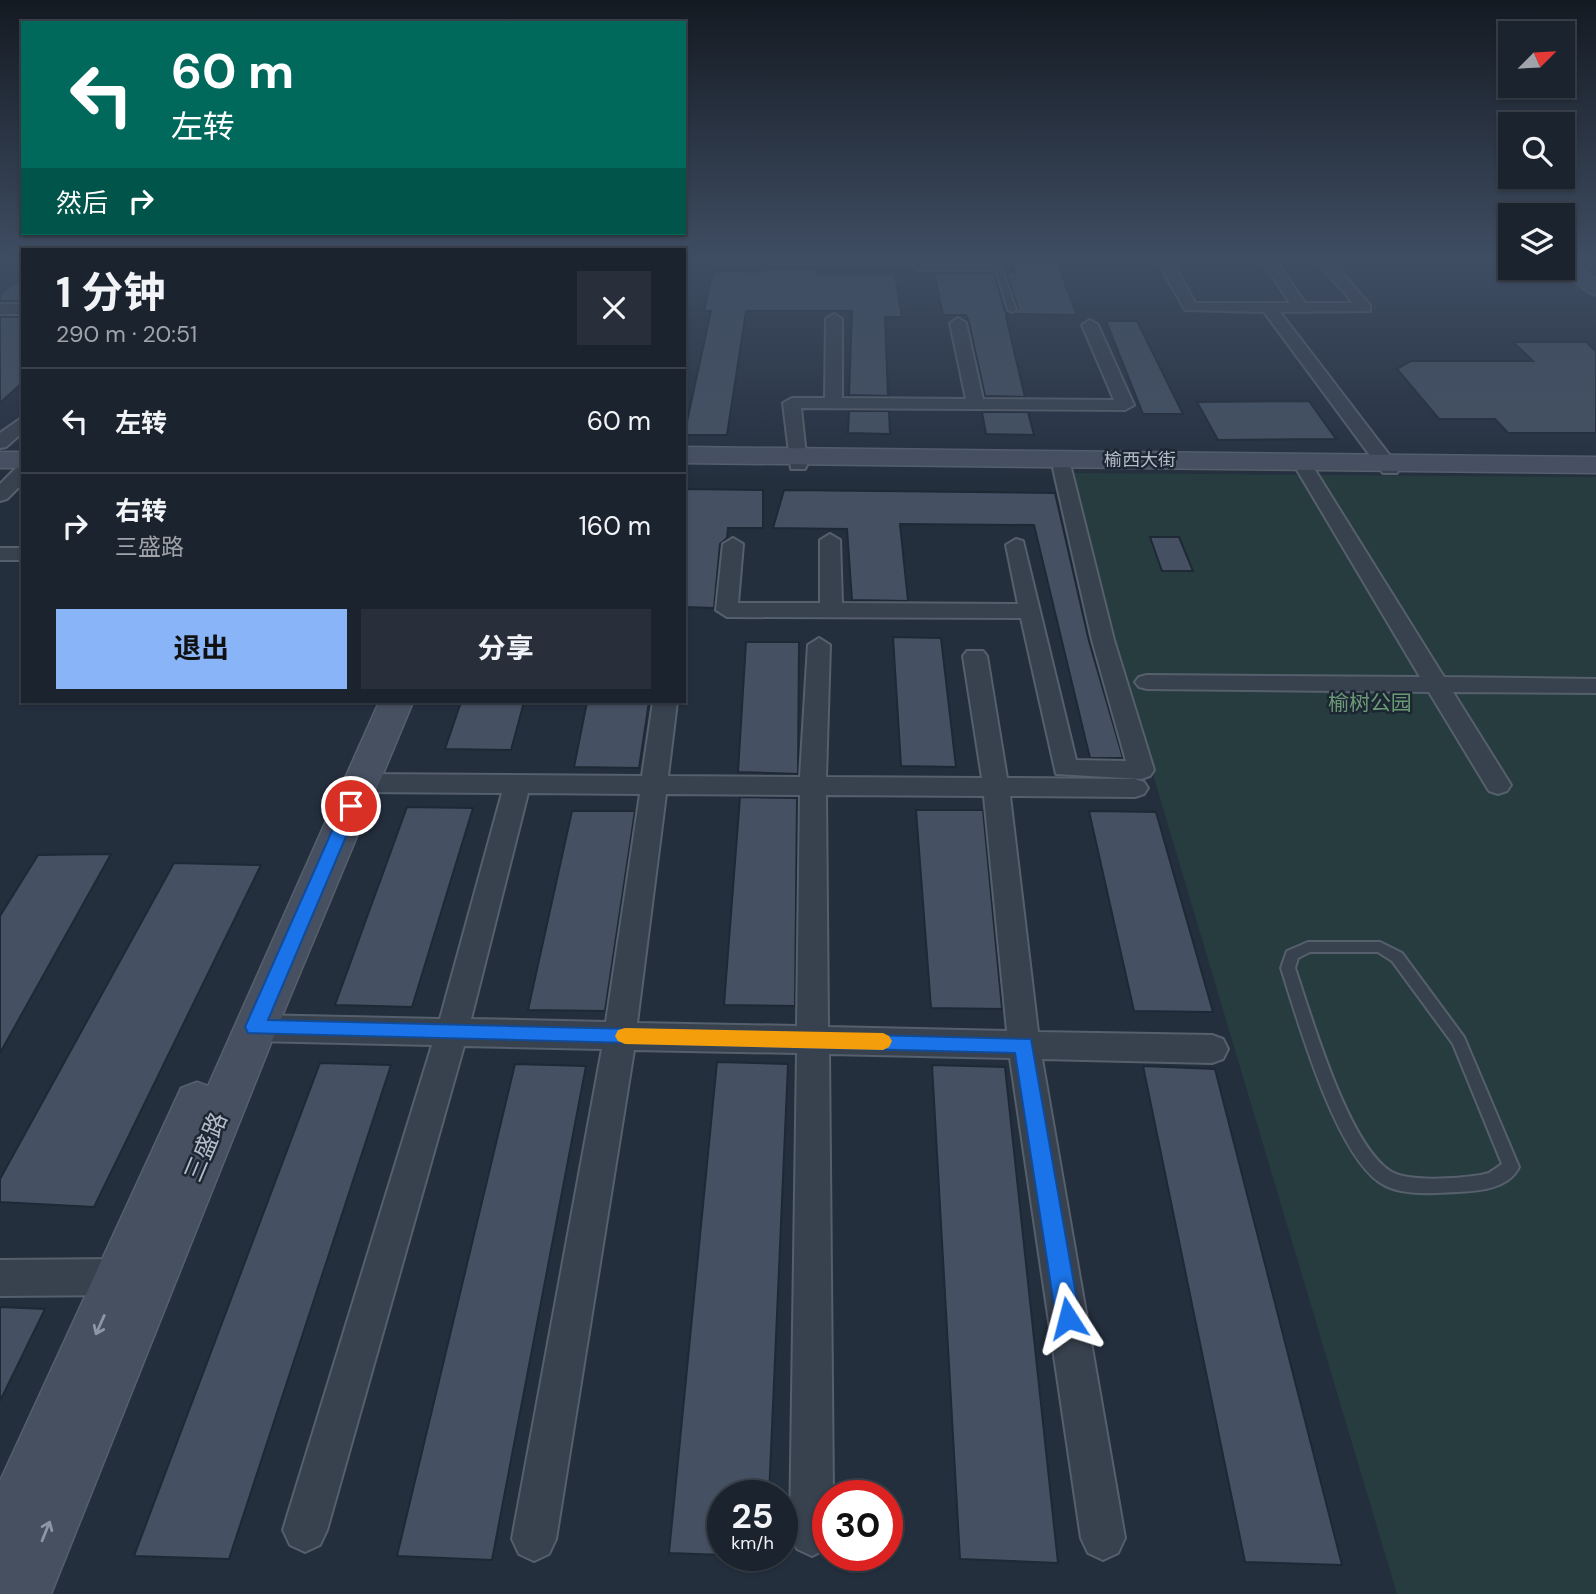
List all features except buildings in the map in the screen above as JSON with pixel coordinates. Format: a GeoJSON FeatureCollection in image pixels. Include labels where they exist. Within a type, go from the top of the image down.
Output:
{"type":"FeatureCollection","features":[{"type":"Feature","properties":{"kind":"main road"},"geometry":{"type":"LineString","coordinates":[[0,454],[21,454]]}},
{"type":"Feature","properties":{"kind":"main road","name":"榆西大街"},"geometry":{"type":"LineString","coordinates":[[686,455],[798,461],[1062,467],[1306,470],[1387,465],[1596,471]]}},
{"type":"Feature","properties":{"kind":"main road"},"geometry":{"type":"LineString","coordinates":[[0,460],[21,460]]}},
{"type":"Feature","properties":{"kind":"main road","name":"榆西大街"},"geometry":{"type":"LineString","coordinates":[[686,465],[798,461],[1596,465]]}},
{"type":"Feature","properties":{"kind":"main road","name":"三盛路"},"geometry":{"type":"LineString","coordinates":[[0,1550],[374,703]]}},
{"type":"Feature","properties":{"kind":"main road","name":"三盛路"},"geometry":{"type":"LineString","coordinates":[[20,1594],[255,1027],[396,703]]}},
{"type":"Feature","properties":{"kind":"street"},"geometry":{"type":"LineString","coordinates":[[833,403],[834,332]]}},
{"type":"Feature","properties":{"kind":"street"},"geometry":{"type":"LineString","coordinates":[[960,332],[976,405]]}},
{"type":"Feature","properties":{"kind":"street"},"geometry":{"type":"LineString","coordinates":[[798,461],[792,403],[1125,405],[1093,332]]}},
{"type":"Feature","properties":{"kind":"street"},"geometry":{"type":"LineString","coordinates":[[1287,332],[1387,465]]}},
{"type":"Feature","properties":{"kind":"street"},"geometry":{"type":"LineString","coordinates":[[0,443],[21,424]]}},
{"type":"Feature","properties":{"kind":"street"},"geometry":{"type":"LineString","coordinates":[[1016,545],[1028,611],[1065,768],[1141,770],[1103,640],[1062,467]]}},
{"type":"Feature","properties":{"kind":"street"},"geometry":{"type":"LineString","coordinates":[[1306,470],[1497,785]]}},
{"type":"Feature","properties":{"kind":"street"},"geometry":{"type":"LineString","coordinates":[[0,495],[21,474]]}},
{"type":"Feature","properties":{"kind":"street"},"geometry":{"type":"LineString","coordinates":[[830,540],[831,610]]}},
{"type":"Feature","properties":{"kind":"street"},"geometry":{"type":"LineString","coordinates":[[733,544],[727,610],[1028,611]]}},
{"type":"Feature","properties":{"kind":"street"},"geometry":{"type":"LineString","coordinates":[[0,554],[21,554]]}},
{"type":"Feature","properties":{"kind":"street"},"geometry":{"type":"LineString","coordinates":[[812,1480],[813,785],[819,645]]}},
{"type":"Feature","properties":{"kind":"street"},"geometry":{"type":"LineString","coordinates":[[975,656],[996,788],[1024,1045],[1103,1538]]}},
{"type":"Feature","properties":{"kind":"street"},"geometry":{"type":"LineString","coordinates":[[1147,682],[1596,686]]}},
{"type":"Feature","properties":{"kind":"street"},"geometry":{"type":"LineString","coordinates":[[534,1539],[620,1036],[664,703]]}},
{"type":"Feature","properties":{"kind":"street"},"geometry":{"type":"LineString","coordinates":[[362,783],[1135,788]]}},
{"type":"Feature","properties":{"kind":"street"},"geometry":{"type":"LineString","coordinates":[[305,1530],[452,1032],[517,783]]}},
{"type":"Feature","properties":{"kind":"street"},"geometry":{"type":"LineString","coordinates":[[255,1027],[1212,1049]]}},
{"type":"Feature","properties":{"kind":"street"},"geometry":{"type":"LineString","coordinates":[[0,1278],[121,1277]]}},
{"type":"Feature","properties":{"kind":"lane"},"geometry":{"type":"LineString","coordinates":[[1308,947],[1380,947],[1397,957],[1459,1041],[1511,1167],[1493,1182],[1423,1186],[1384,1176],[1352,1139],[1318,1057],[1288,968],[1292,955],[1308,947]]}},
{"type":"Feature","properties":{"kind":"green space","name":"榆树公园"},"geometry":{"type":"Polygon","coordinates":[[[1069,473],[1596,477],[1596,1594],[1397,1594],[1157,788],[1069,473]]]}},
{"type":"Feature","properties":{"kind":"slow traffic"},"geometry":{"type":"LineString","coordinates":[[625,1036],[883,1041]]}},
{"type":"Feature","properties":{"kind":"route"},"geometry":{"type":"LineString","coordinates":[[351,806],[255,1027],[1024,1045],[1068,1318]]}}]}
